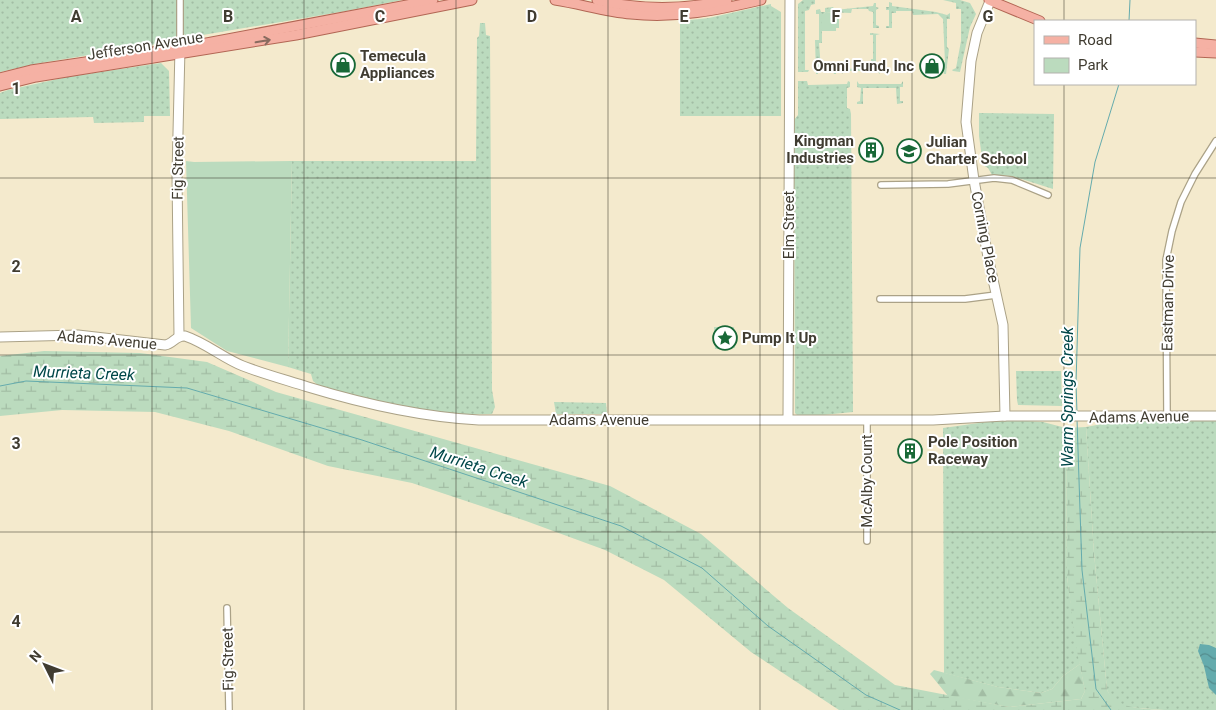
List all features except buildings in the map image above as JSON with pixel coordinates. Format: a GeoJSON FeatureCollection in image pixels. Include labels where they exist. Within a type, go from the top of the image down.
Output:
{"type":"FeatureCollection","features":[{"type":"Feature","properties":{"kind":"main road","name":"Jefferson Avenue"},"geometry":{"type":"LineString","coordinates":[[0,86],[36,77],[180,51],[433,0]]}},
{"type":"Feature","properties":{"kind":"main road","name":"Jefferson Avenue"},"geometry":{"type":"LineString","coordinates":[[0,78],[31,70],[180,51],[330,28],[472,0]]}},
{"type":"Feature","properties":{"kind":"main road"},"geometry":{"type":"LineString","coordinates":[[555,0],[629,14],[660,16],[693,14],[761,0]]}},
{"type":"Feature","properties":{"kind":"main road"},"geometry":{"type":"LineString","coordinates":[[597,0],[649,8],[689,7],[727,0]]}},
{"type":"Feature","properties":{"kind":"main road"},"geometry":{"type":"LineString","coordinates":[[990,0],[1038,20]]}},
{"type":"Feature","properties":{"kind":"main road"},"geometry":{"type":"LineString","coordinates":[[629,14],[631,11],[655,11],[668,8]]}},
{"type":"Feature","properties":{"kind":"main road"},"geometry":{"type":"LineString","coordinates":[[330,28],[335,23],[351,20],[370,12]]}},
{"type":"Feature","properties":{"kind":"main road"},"geometry":{"type":"LineString","coordinates":[[1196,43],[1216,45]]}},
{"type":"Feature","properties":{"kind":"main road"},"geometry":{"type":"LineString","coordinates":[[1196,52],[1216,54]]}},
{"type":"Feature","properties":{"kind":"street","name":"Fig Street"},"geometry":{"type":"LineString","coordinates":[[179,336],[177,175],[180,0]]}},
{"type":"Feature","properties":{"kind":"street","name":"Elm Street"},"geometry":{"type":"LineString","coordinates":[[788,419],[790,0]]}},
{"type":"Feature","properties":{"kind":"street","name":"Corning Place"},"geometry":{"type":"LineString","coordinates":[[990,0],[977,33],[971,61],[966,122],[974,180],[1002,325],[1005,416]]}},
{"type":"Feature","properties":{"kind":"street","name":"Eastman Drive"},"geometry":{"type":"LineString","coordinates":[[1167,416],[1166,260],[1181,202],[1195,174],[1216,141]]}},
{"type":"Feature","properties":{"kind":"street"},"geometry":{"type":"LineString","coordinates":[[881,185],[948,184],[994,178],[1012,180],[1048,195]]}},
{"type":"Feature","properties":{"kind":"street"},"geometry":{"type":"LineString","coordinates":[[880,299],[965,299],[996,295]]}},
{"type":"Feature","properties":{"kind":"street","name":"Adams Avenue"},"geometry":{"type":"LineString","coordinates":[[0,338],[78,335],[164,345],[172,343],[179,336],[189,337],[241,365],[353,400],[426,416],[479,420],[938,420],[1005,416],[1216,416]]}},
{"type":"Feature","properties":{"kind":"street","name":"McAlby Count"},"geometry":{"type":"LineString","coordinates":[[868,420],[868,541]]}},
{"type":"Feature","properties":{"kind":"street","name":"Fig Street"},"geometry":{"type":"LineString","coordinates":[[227,608],[229,710]]}},
{"type":"Feature","properties":{"kind":"green space"},"geometry":{"type":"Polygon","coordinates":[[[0,0],[178,0],[176,36],[169,42],[40,63],[0,72],[0,0]]]}},
{"type":"Feature","properties":{"kind":"green space"},"geometry":{"type":"Polygon","coordinates":[[[184,0],[402,0],[187,37],[184,34],[184,0]]]}},
{"type":"Feature","properties":{"kind":"green space"},"geometry":{"type":"Polygon","coordinates":[[[803,0],[815,0],[815,4],[805,11],[805,70],[809,70],[808,72],[798,72],[798,4],[803,0]]]}},
{"type":"Feature","properties":{"kind":"green space"},"geometry":{"type":"Polygon","coordinates":[[[943,0],[960,0],[970,3],[976,14],[970,27],[960,72],[952,70],[956,68],[961,41],[961,9],[956,9],[956,3],[943,0]]]}},
{"type":"Feature","properties":{"kind":"green space"},"geometry":{"type":"Polygon","coordinates":[[[889,2],[892,3],[892,6],[947,15],[950,13],[950,19],[947,19],[947,47],[949,49],[946,74],[944,74],[943,70],[930,73],[930,68],[942,68],[942,62],[945,62],[943,19],[938,14],[913,15],[912,11],[896,11],[896,13],[892,13],[892,28],[886,28],[886,26],[889,26],[889,10],[886,10],[886,7],[889,7],[889,2]]]}},
{"type":"Feature","properties":{"kind":"green space"},"geometry":{"type":"Polygon","coordinates":[[[874,3],[879,8],[876,10],[876,25],[879,28],[873,28],[873,12],[868,9],[852,9],[851,13],[826,12],[822,17],[822,43],[819,43],[821,69],[836,69],[836,74],[833,71],[818,71],[818,74],[816,74],[815,40],[819,40],[819,14],[816,14],[816,10],[820,9],[821,12],[825,12],[825,8],[833,7],[835,10],[873,6],[874,3]]]}},
{"type":"Feature","properties":{"kind":"green space"},"geometry":{"type":"Polygon","coordinates":[[[771,4],[771,6],[781,12],[781,116],[680,116],[680,21],[709,18],[771,4]]]}},
{"type":"Feature","properties":{"kind":"green space"},"geometry":{"type":"Polygon","coordinates":[[[826,12],[839,13],[839,28],[836,28],[836,31],[822,31],[821,17],[826,12]]]}},
{"type":"Feature","properties":{"kind":"green space"},"geometry":{"type":"Polygon","coordinates":[[[480,23],[485,23],[486,35],[490,36],[492,390],[495,407],[492,414],[450,415],[387,405],[319,386],[313,381],[311,374],[288,367],[292,161],[476,161],[477,38],[479,36],[480,23]]]}},
{"type":"Feature","properties":{"kind":"green space"},"geometry":{"type":"Polygon","coordinates":[[[870,33],[880,34],[876,35],[876,67],[880,67],[880,74],[877,71],[844,71],[842,74],[841,69],[871,68],[873,35],[870,35],[870,33]]]}},
{"type":"Feature","properties":{"kind":"green space"},"geometry":{"type":"Polygon","coordinates":[[[161,63],[169,71],[170,116],[144,116],[144,122],[94,123],[93,117],[0,119],[0,93],[8,90],[67,77],[161,63]]]}},
{"type":"Feature","properties":{"kind":"green space"},"geometry":{"type":"Polygon","coordinates":[[[798,81],[807,81],[808,85],[847,84],[848,81],[850,82],[850,87],[847,88],[847,108],[850,109],[851,114],[853,412],[803,417],[795,413],[794,120],[798,115],[798,81]]]}},
{"type":"Feature","properties":{"kind":"green space"},"geometry":{"type":"Polygon","coordinates":[[[857,81],[859,84],[901,84],[903,81],[903,87],[900,87],[900,101],[903,101],[903,103],[897,104],[896,88],[863,88],[863,104],[857,104],[860,101],[861,88],[857,87],[857,81]]]}},
{"type":"Feature","properties":{"kind":"green space"},"geometry":{"type":"Polygon","coordinates":[[[979,113],[1054,114],[1053,189],[1012,176],[992,175],[988,168],[983,165],[979,136],[979,113]]]}},
{"type":"Feature","properties":{"kind":"green space"},"geometry":{"type":"Polygon","coordinates":[[[186,161],[292,161],[288,367],[227,351],[191,328],[186,161]]]}},
{"type":"Feature","properties":{"kind":"green space","name":"Pump It Up"},"geometry":{"type":"Polygon","coordinates":[[[714,327],[734,327],[735,348],[715,349],[714,327]]]}},
{"type":"Feature","properties":{"kind":"green space"},"geometry":{"type":"Polygon","coordinates":[[[44,351],[140,353],[207,362],[276,392],[610,486],[701,534],[788,608],[895,685],[1009,707],[1081,699],[1085,691],[1076,646],[1067,577],[1066,428],[1086,427],[1094,553],[1107,690],[1111,697],[1124,705],[1164,710],[839,710],[751,652],[664,580],[605,550],[526,521],[412,483],[328,466],[229,431],[155,412],[62,410],[0,416],[0,356],[44,351]]]}},
{"type":"Feature","properties":{"kind":"green space"},"geometry":{"type":"Polygon","coordinates":[[[1016,371],[1061,371],[1062,406],[1018,405],[1016,371]]]}},
{"type":"Feature","properties":{"kind":"green space"},"geometry":{"type":"Polygon","coordinates":[[[554,402],[606,403],[607,413],[556,414],[554,402]]]}},
{"type":"Feature","properties":{"kind":"green space"},"geometry":{"type":"Polygon","coordinates":[[[1216,419],[1216,710],[1164,710],[1127,707],[1117,704],[1107,690],[1094,553],[1086,427],[1134,421],[1216,419]]]}},
{"type":"Feature","properties":{"kind":"green space"},"geometry":{"type":"Polygon","coordinates":[[[1014,420],[1043,422],[1066,428],[1067,577],[1080,664],[1063,676],[1052,689],[1041,693],[998,687],[944,673],[943,428],[1014,420]]]}},
{"type":"Feature","properties":{"kind":"green space"},"geometry":{"type":"Polygon","coordinates":[[[1080,664],[1085,691],[1081,699],[1009,707],[948,696],[930,674],[934,670],[998,687],[1041,693],[1052,689],[1063,676],[1080,664]]]}},
{"type":"Feature","properties":{"kind":"water"},"geometry":{"type":"Polygon","coordinates":[[[1200,644],[1216,648],[1216,695],[1209,688],[1198,651],[1200,644]]]}},
{"type":"Feature","properties":{"kind":"waterway","name":"Warm Springs Creek"},"geometry":{"type":"LineString","coordinates":[[1129,20],[1130,0]]}},
{"type":"Feature","properties":{"kind":"waterway","name":"Warm Springs Creek"},"geometry":{"type":"LineString","coordinates":[[1077,413],[1076,383],[1080,248],[1095,162],[1119,85]]}},
{"type":"Feature","properties":{"kind":"waterway","name":"Murrieta Creek"},"geometry":{"type":"LineString","coordinates":[[0,386],[26,381],[187,388],[362,440],[621,526],[702,568],[768,626],[866,695],[900,710]]}},
{"type":"Feature","properties":{"kind":"waterway","name":"Warm Springs Creek"},"geometry":{"type":"LineString","coordinates":[[1077,419],[1082,570],[1096,689],[1111,710]]}},
{"type":"Feature","properties":{"kind":"place","name":"Temecula Appliances"},"geometry":{"type":"Point","coordinates":[343,65]}},
{"type":"Feature","properties":{"kind":"place","name":"Omni Fund, Inc"},"geometry":{"type":"Point","coordinates":[932,66]}},
{"type":"Feature","properties":{"kind":"place","name":"Kingman Industries"},"geometry":{"type":"Point","coordinates":[871,150]}},
{"type":"Feature","properties":{"kind":"place","name":"Julian Charter School"},"geometry":{"type":"Point","coordinates":[909,151]}},
{"type":"Feature","properties":{"kind":"place","name":"Pump It Up"},"geometry":{"type":"Point","coordinates":[725,338]}},
{"type":"Feature","properties":{"kind":"place","name":"Pole Position Raceway"},"geometry":{"type":"Point","coordinates":[910,451]}}]}
